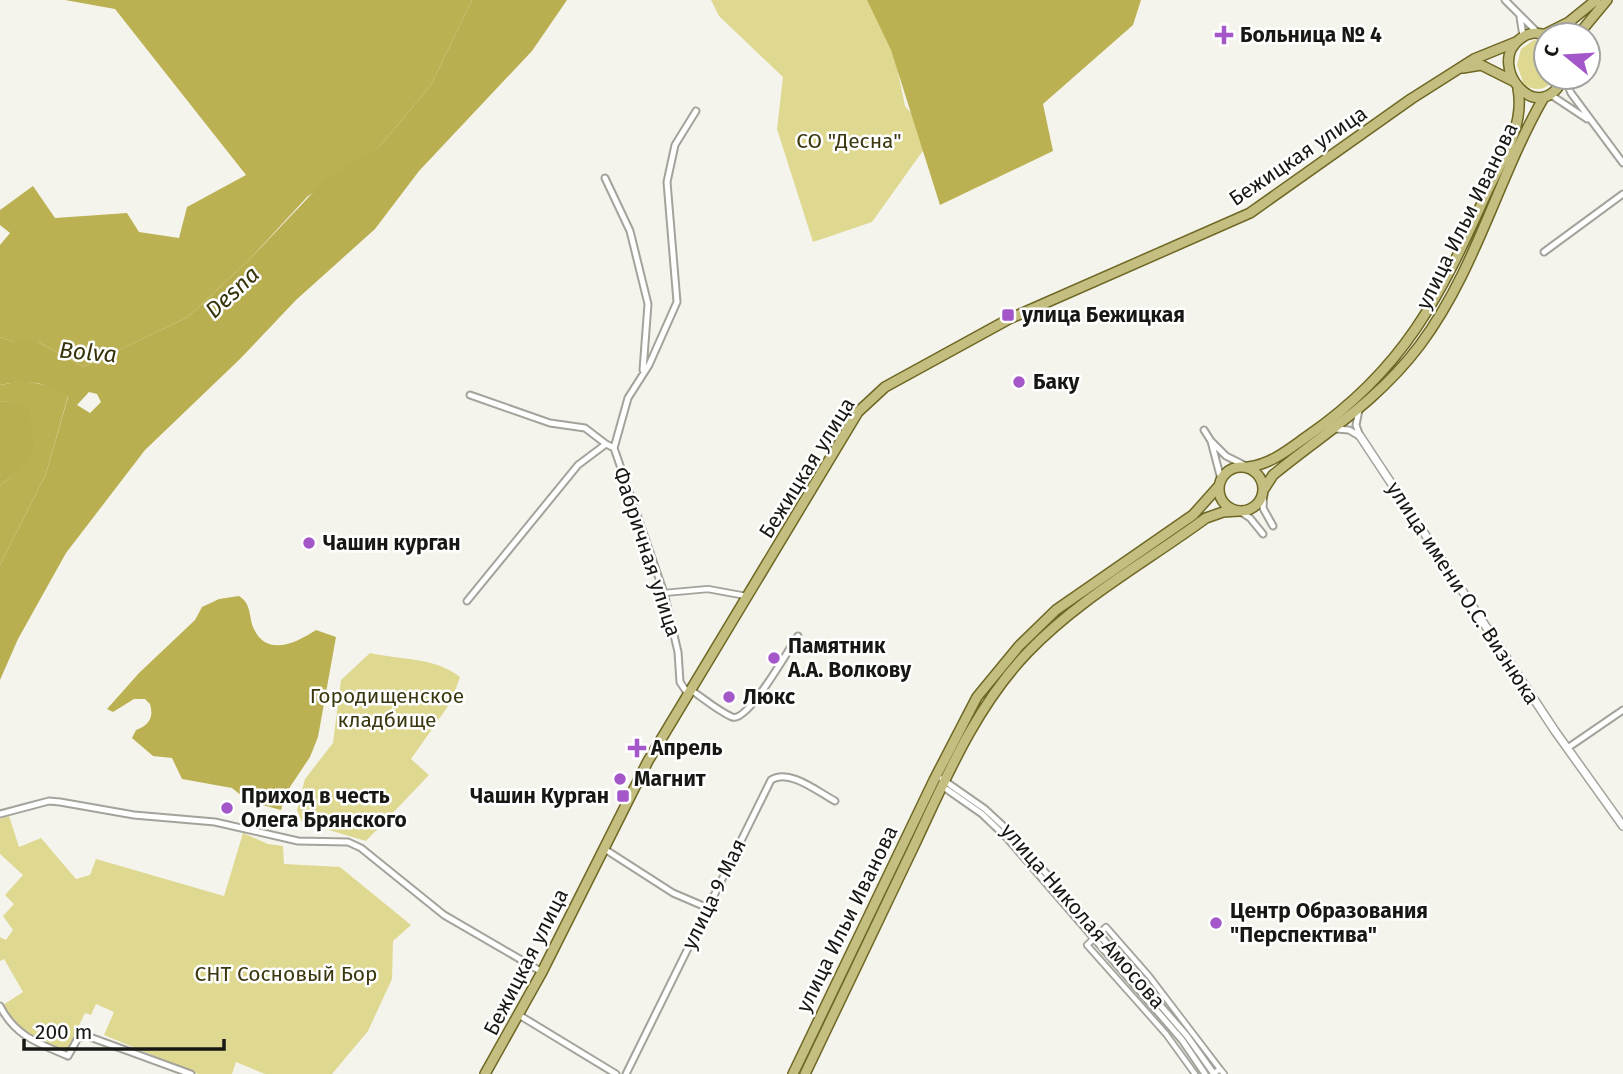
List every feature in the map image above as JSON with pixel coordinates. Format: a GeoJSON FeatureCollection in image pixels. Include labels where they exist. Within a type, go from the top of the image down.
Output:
{"type":"FeatureCollection","features":[{"type":"Feature","properties":{"kind":"main road","name":"Бежицкая улица"},"geometry":{"type":"LineString","coordinates":[[1570,21],[1596,0]]}},
{"type":"Feature","properties":{"kind":"main road"},"geometry":{"type":"LineString","coordinates":[[1590,21],[1607,0]]}},
{"type":"Feature","properties":{"kind":"main road","name":"Бежицкая улица"},"geometry":{"type":"LineString","coordinates":[[485,1074],[542,972],[603,848],[689,692],[858,412],[885,387],[1009,319],[1251,213],[1411,99],[1474,59],[1519,39],[1532,36]]}},
{"type":"Feature","properties":{"kind":"main road","name":"улица Ильи Иванова"},"geometry":{"type":"LineString","coordinates":[[1248,467],[1269,463],[1336,417],[1374,382],[1410,340],[1443,288],[1517,125],[1516,85],[1510,57],[1519,39]]}},
{"type":"Feature","properties":{"kind":"main road"},"geometry":{"type":"LineString","coordinates":[[1458,70],[1481,65],[1527,94],[1547,96]]}},
{"type":"Feature","properties":{"kind":"main road","name":"улица Ильи Иванова"},"geometry":{"type":"LineString","coordinates":[[1264,489],[1273,475],[1359,410],[1399,369],[1437,320],[1551,91]]}},
{"type":"Feature","properties":{"kind":"main road"},"geometry":{"type":"LineString","coordinates":[[1248,467],[1259,475],[1264,489],[1259,503],[1246,511],[1239,511],[1226,506],[1220,483],[1229,469],[1248,467]]}},
{"type":"Feature","properties":{"kind":"main road","name":"улица Ильи Иванова"},"geometry":{"type":"LineString","coordinates":[[793,1074],[935,777],[978,697],[1037,627],[1096,580],[1193,515],[1220,483]]}},
{"type":"Feature","properties":{"kind":"main road","name":"улица Ильи Иванова"},"geometry":{"type":"LineString","coordinates":[[805,1074],[944,784],[988,702],[1044,636],[1103,589],[1206,518],[1223,512],[1239,511]]}},
{"type":"Feature","properties":{"kind":"street"},"geometry":{"type":"LineString","coordinates":[[1505,0],[1532,25]]}},
{"type":"Feature","properties":{"kind":"street"},"geometry":{"type":"LineString","coordinates":[[1518,14],[1519,39]]}},
{"type":"Feature","properties":{"kind":"street"},"geometry":{"type":"LineString","coordinates":[[1570,91],[1623,163]]}},
{"type":"Feature","properties":{"kind":"street"},"geometry":{"type":"LineString","coordinates":[[1547,96],[1592,123]]}},
{"type":"Feature","properties":{"kind":"street","name":"Фабричная улица"},"geometry":{"type":"LineString","coordinates":[[689,692],[680,682],[678,652],[664,593],[614,447],[628,398],[662,340],[677,302],[667,182],[675,145],[696,111]]}},
{"type":"Feature","properties":{"kind":"street","name":"Фабричная улица"},"geometry":{"type":"LineString","coordinates":[[605,178],[630,231],[648,304],[643,370]]}},
{"type":"Feature","properties":{"kind":"street"},"geometry":{"type":"LineString","coordinates":[[1545,252],[1623,194]]}},
{"type":"Feature","properties":{"kind":"street","name":"Фабричная улица"},"geometry":{"type":"LineString","coordinates":[[470,395],[550,423],[585,428],[614,447]]}},
{"type":"Feature","properties":{"kind":"street"},"geometry":{"type":"LineString","coordinates":[[1359,410],[1356,425],[1360,436]]}},
{"type":"Feature","properties":{"kind":"street"},"geometry":{"type":"LineString","coordinates":[[1336,429],[1349,430],[1360,436]]}},
{"type":"Feature","properties":{"kind":"street"},"geometry":{"type":"LineString","coordinates":[[1204,430],[1226,456],[1248,467]]}},
{"type":"Feature","properties":{"kind":"street","name":"улица имени О.С. Визнюка"},"geometry":{"type":"LineString","coordinates":[[1360,436],[1623,826]]}},
{"type":"Feature","properties":{"kind":"street"},"geometry":{"type":"LineString","coordinates":[[1211,441],[1220,483]]}},
{"type":"Feature","properties":{"kind":"street"},"geometry":{"type":"LineString","coordinates":[[467,601],[578,465],[606,444]]}},
{"type":"Feature","properties":{"kind":"street"},"geometry":{"type":"LineString","coordinates":[[1264,489],[1263,508],[1273,526]]}},
{"type":"Feature","properties":{"kind":"street"},"geometry":{"type":"LineString","coordinates":[[1239,511],[1250,517],[1264,534]]}},
{"type":"Feature","properties":{"kind":"street"},"geometry":{"type":"LineString","coordinates":[[664,593],[708,589],[748,596]]}},
{"type":"Feature","properties":{"kind":"street"},"geometry":{"type":"LineString","coordinates":[[689,692],[732,717],[743,716],[754,705],[776,666],[798,636]]}},
{"type":"Feature","properties":{"kind":"street"},"geometry":{"type":"LineString","coordinates":[[1569,747],[1623,710]]}},
{"type":"Feature","properties":{"kind":"street","name":"улица 9 Мая"},"geometry":{"type":"LineString","coordinates":[[625,1074],[771,780],[778,775],[787,776],[835,802]]}},
{"type":"Feature","properties":{"kind":"street","name":"улица Николая Амосова"},"geometry":{"type":"LineString","coordinates":[[935,777],[995,825],[1187,1037],[1213,1074]]}},
{"type":"Feature","properties":{"kind":"street"},"geometry":{"type":"LineString","coordinates":[[0,814],[49,801],[134,815],[215,822],[298,841],[348,842],[361,848],[453,921],[542,972]]}},
{"type":"Feature","properties":{"kind":"street"},"geometry":{"type":"LineString","coordinates":[[603,848],[673,894],[708,908]]}},
{"type":"Feature","properties":{"kind":"street"},"geometry":{"type":"LineString","coordinates":[[1195,1074],[1166,1034],[1087,945],[1106,928],[1149,976],[1224,1074]]}},
{"type":"Feature","properties":{"kind":"street","name":"улица Николая Амосова"},"geometry":{"type":"LineString","coordinates":[[1096,936],[1182,1040],[1206,1074]]}},
{"type":"Feature","properties":{"kind":"street"},"geometry":{"type":"LineString","coordinates":[[0,1006],[12,1028],[21,1036],[68,1056],[78,1038],[87,1036],[191,1074]]}},
{"type":"Feature","properties":{"kind":"street"},"geometry":{"type":"LineString","coordinates":[[519,1015],[616,1074]]}},
{"type":"Feature","properties":{"kind":"street"},"geometry":{"type":"LineString","coordinates":[[1213,1074],[1220,1069]]}},
{"type":"Feature","properties":{"kind":"green space","name":"СО \"Десна\""},"geometry":{"type":"Polygon","coordinates":[[[711,0],[879,0],[887,19],[905,106],[932,138],[872,222],[813,242],[777,129],[783,77],[719,16],[711,0]]]}},
{"type":"Feature","properties":{"kind":"green space"},"geometry":{"type":"Polygon","coordinates":[[[1532,41],[1532,89],[1524,85],[1517,65],[1521,49],[1532,41]]]}},
{"type":"Feature","properties":{"kind":"green space","name":"Городищенское кладбище"},"geometry":{"type":"Polygon","coordinates":[[[370,653],[429,662],[460,677],[451,702],[411,759],[429,775],[366,841],[302,822],[297,810],[305,779],[333,743],[341,680],[370,653]]]}},
{"type":"Feature","properties":{"kind":"green space","name":"СНТ Сосновый Бор"},"geometry":{"type":"Polygon","coordinates":[[[9,816],[19,847],[41,838],[76,879],[90,875],[96,859],[224,896],[243,833],[268,844],[283,846],[284,864],[340,867],[411,925],[393,941],[392,979],[368,1031],[332,1074],[265,1074],[236,1062],[232,1074],[198,1074],[104,1035],[114,1012],[96,1004],[91,1015],[85,1013],[66,1052],[56,1051],[37,1042],[21,1029],[3,1005],[23,992],[4,959],[0,961],[0,937],[6,940],[13,930],[3,916],[14,904],[5,895],[23,875],[0,854],[0,819],[9,816]]]}},
{"type":"Feature","properties":{"kind":"shaded area"},"geometry":{"type":"Polygon","coordinates":[[[65,0],[472,0],[431,85],[381,145],[307,197],[247,262],[188,317],[84,367],[38,342],[14,342],[0,337],[0,245],[10,233],[0,225],[0,210],[33,186],[55,218],[127,213],[139,232],[179,238],[187,207],[246,175],[115,9],[65,0]]]}},
{"type":"Feature","properties":{"kind":"shaded area"},"geometry":{"type":"Polygon","coordinates":[[[867,0],[1141,0],[1133,25],[1043,104],[1053,151],[940,205],[891,50],[867,0]]]}},
{"type":"Feature","properties":{"kind":"shaded area"},"geometry":{"type":"Polygon","coordinates":[[[22,381],[52,386],[68,396],[46,474],[0,565],[0,485],[11,477],[29,407],[0,401],[0,385],[22,381]]]}},
{"type":"Feature","properties":{"kind":"shaded area"},"geometry":{"type":"Polygon","coordinates":[[[239,596],[248,606],[253,627],[259,637],[273,645],[291,643],[316,630],[336,637],[318,737],[310,757],[286,793],[281,810],[248,801],[232,788],[182,779],[172,758],[153,756],[132,738],[136,730],[144,726],[151,717],[150,704],[145,699],[134,699],[113,712],[107,709],[139,673],[195,620],[202,607],[219,599],[239,596]]]}},
{"type":"Feature","properties":{"kind":"water","name":"Desna"},"geometry":{"type":"Polygon","coordinates":[[[472,0],[567,0],[532,51],[419,171],[375,229],[296,300],[241,358],[145,450],[66,553],[18,639],[0,680],[0,565],[46,474],[68,397],[36,383],[0,385],[0,337],[14,342],[38,342],[84,367],[188,317],[247,262],[323,182],[381,145],[431,85],[472,0]],[[89,392],[77,405],[90,413],[101,402],[97,394],[89,392]]]}},
{"type":"Feature","properties":{"kind":"water"},"geometry":{"type":"Polygon","coordinates":[[[0,401],[29,406],[34,450],[11,477],[0,485],[0,401]]]}},
{"type":"Feature","properties":{"kind":"place","name":"Больница № 4"},"geometry":{"type":"Point","coordinates":[1224,35]}},
{"type":"Feature","properties":{"kind":"place","name":"улица Бежицкая"},"geometry":{"type":"Point","coordinates":[1008,315]}},
{"type":"Feature","properties":{"kind":"place","name":"Баку"},"geometry":{"type":"Point","coordinates":[1019,382]}},
{"type":"Feature","properties":{"kind":"place","name":"Чашин курган"},"geometry":{"type":"Point","coordinates":[309,543]}},
{"type":"Feature","properties":{"kind":"place","name":"Памятник А.А. Волкову"},"geometry":{"type":"Point","coordinates":[774,658]}},
{"type":"Feature","properties":{"kind":"place","name":"Люкс"},"geometry":{"type":"Point","coordinates":[729,697]}},
{"type":"Feature","properties":{"kind":"place","name":"Апрель"},"geometry":{"type":"Point","coordinates":[637,748]}},
{"type":"Feature","properties":{"kind":"place","name":"Магнит"},"geometry":{"type":"Point","coordinates":[620,779]}},
{"type":"Feature","properties":{"kind":"place","name":"Чашин Курган"},"geometry":{"type":"Point","coordinates":[623,796]}},
{"type":"Feature","properties":{"kind":"place","name":"Приход в честь Олега Брянского"},"geometry":{"type":"Point","coordinates":[227,808]}},
{"type":"Feature","properties":{"kind":"place","name":"Центр Образования \"Перспектива\""},"geometry":{"type":"Point","coordinates":[1216,923]}},
{"type":"Feature","properties":{"kind":"water label","name":"Bolva"},"geometry":{"type":"Point","coordinates":[88,352]}}]}
